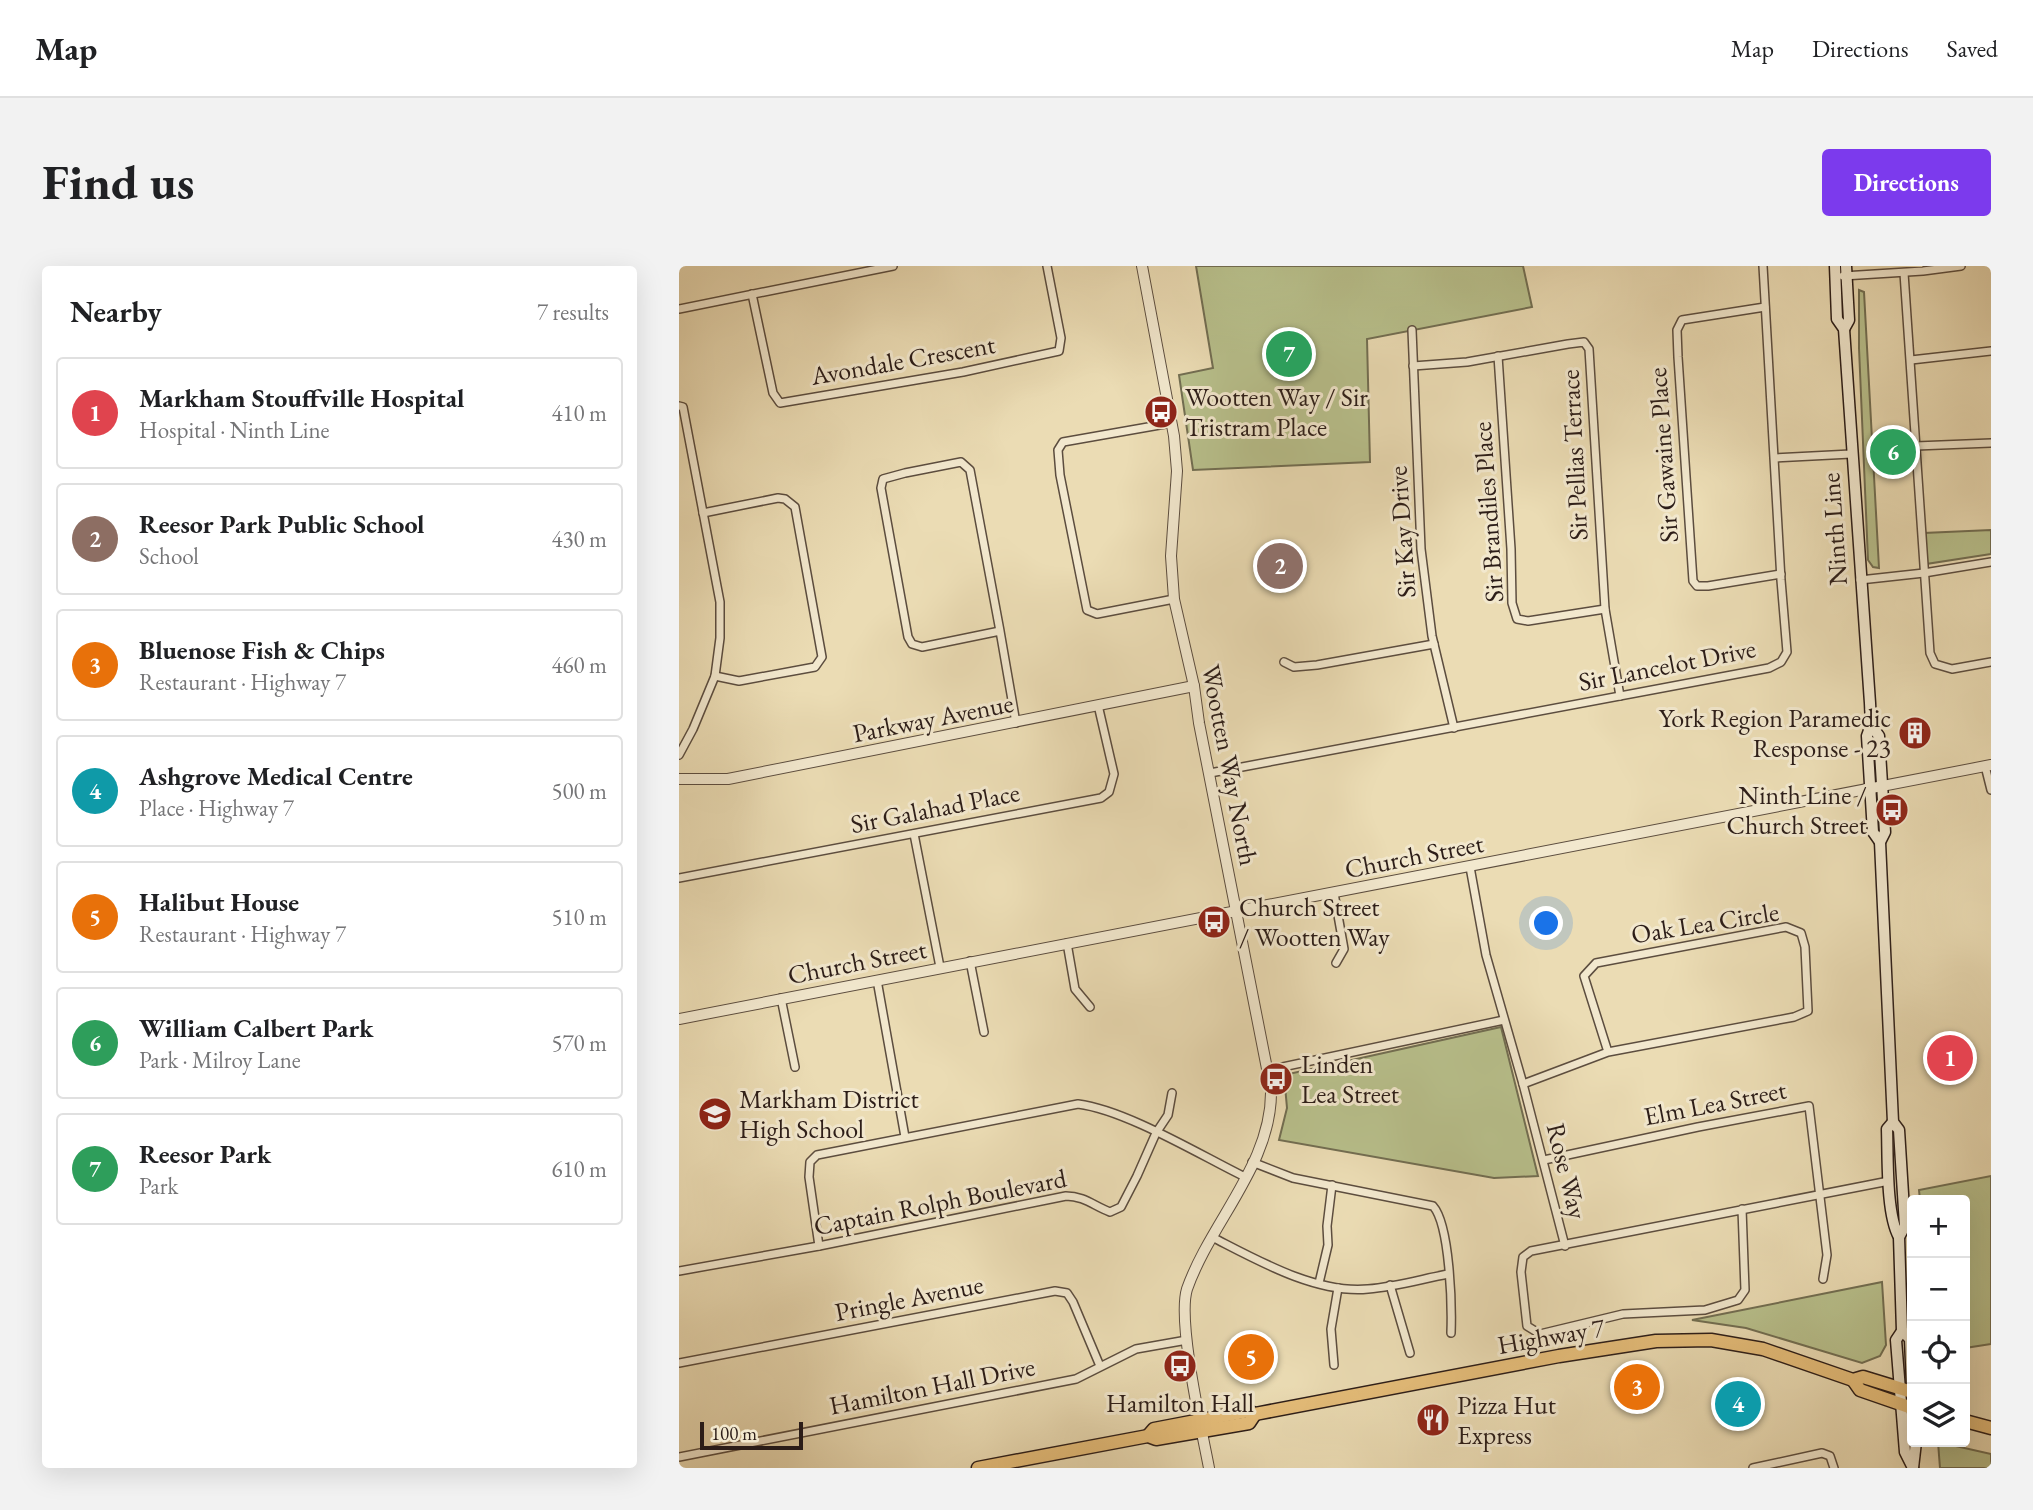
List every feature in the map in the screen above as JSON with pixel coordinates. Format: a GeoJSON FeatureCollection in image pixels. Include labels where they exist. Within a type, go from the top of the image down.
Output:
{"type":"FeatureCollection","features":[{"type":"Feature","properties":{"kind":"main road","name":"Ninth Line"},"geometry":{"type":"LineString","coordinates":[[1839,270],[1837,319],[1844,329],[1871,725],[1867,736],[1873,832],[1880,842]]}},
{"type":"Feature","properties":{"kind":"main road","name":"Ninth Line"},"geometry":{"type":"LineString","coordinates":[[1871,725],[1879,736],[1883,785],[1885,832],[1880,842],[1893,1122],[1899,1130],[1905,1226],[1899,1237],[1902,1331],[1896,1340],[1907,1385]]}},
{"type":"Feature","properties":{"kind":"main road","name":"Ninth Line"},"geometry":{"type":"LineString","coordinates":[[1893,1122],[1887,1129],[1889,1181],[1892,1226],[1899,1237]]}},
{"type":"Feature","properties":{"kind":"main road","name":"Highway 7"},"geometry":{"type":"LineString","coordinates":[[978,1468],[1148,1436],[1156,1439],[1201,1426],[1249,1423],[1255,1414],[1559,1356],[1656,1342],[1711,1340],[1763,1349],[1853,1380],[1863,1377],[1907,1389]]}},
{"type":"Feature","properties":{"kind":"main road","name":"Highway 7"},"geometry":{"type":"LineString","coordinates":[[1853,1380],[1860,1390],[1907,1406]]}},
{"type":"Feature","properties":{"kind":"main road","name":"Ninth Line"},"geometry":{"type":"LineString","coordinates":[[1907,1406],[1905,1452],[1913,1468]]}},
{"type":"Feature","properties":{"kind":"main road"},"geometry":{"type":"LineString","coordinates":[[1970,1421],[1991,1429]]}},
{"type":"Feature","properties":{"kind":"main road","name":"Ninth Line"},"geometry":{"type":"LineString","coordinates":[[1913,1468],[1915,1447]]}},
{"type":"Feature","properties":{"kind":"street"},"geometry":{"type":"LineString","coordinates":[[679,309],[893,266]]}},
{"type":"Feature","properties":{"kind":"street","name":"Avondale Crescent"},"geometry":{"type":"LineString","coordinates":[[752,294],[773,393],[780,402],[963,372],[1059,351],[1062,338],[1047,266]]}},
{"type":"Feature","properties":{"kind":"street","name":"Wootten Way North"},"geometry":{"type":"LineString","coordinates":[[1142,266],[1171,423],[1177,471],[1171,556],[1174,599],[1194,686],[1271,1089],[1270,1122],[1262,1143],[1187,1289],[1184,1317],[1209,1468]]}},
{"type":"Feature","properties":{"kind":"street","name":"Sir Lancelot Drive"},"geometry":{"type":"LineString","coordinates":[[1210,774],[1769,668],[1781,662],[1787,652],[1763,266]]}},
{"type":"Feature","properties":{"kind":"street"},"geometry":{"type":"LineString","coordinates":[[1839,270],[1904,273],[1961,266]]}},
{"type":"Feature","properties":{"kind":"street"},"geometry":{"type":"LineString","coordinates":[[1904,273],[1930,653],[1935,664],[1952,669],[1991,662]]}},
{"type":"Feature","properties":{"kind":"street","name":"Sir Gawaine Place"},"geometry":{"type":"LineString","coordinates":[[1765,307],[1682,320],[1677,330],[1678,357],[1693,581],[1697,586],[1708,586],[1781,574]]}},
{"type":"Feature","properties":{"kind":"street","name":"Sir Kay Drive"},"geometry":{"type":"LineString","coordinates":[[1412,330],[1421,548],[1434,644],[1454,728]]}},
{"type":"Feature","properties":{"kind":"street","name":"Sir Pellias Terrace"},"geometry":{"type":"LineString","coordinates":[[1413,366],[1467,362],[1584,342],[1589,349],[1605,609],[1620,696]]}},
{"type":"Feature","properties":{"kind":"street"},"geometry":{"type":"LineString","coordinates":[[1911,360],[1991,351]]}},
{"type":"Feature","properties":{"kind":"street","name":"Sir Brandiles Place"},"geometry":{"type":"LineString","coordinates":[[1498,356],[1511,536],[1512,603],[1517,619],[1528,621],[1605,609]]}},
{"type":"Feature","properties":{"kind":"street"},"geometry":{"type":"LineString","coordinates":[[679,405],[683,407],[720,602],[720,638],[715,676],[679,755]]}},
{"type":"Feature","properties":{"kind":"street"},"geometry":{"type":"LineString","coordinates":[[1171,423],[1063,442],[1058,450],[1060,475],[1087,610],[1097,614],[1174,599]]}},
{"type":"Feature","properties":{"kind":"street"},"geometry":{"type":"LineString","coordinates":[[1916,446],[1991,443]]}},
{"type":"Feature","properties":{"kind":"street"},"geometry":{"type":"LineString","coordinates":[[1775,458],[1851,454]]}},
{"type":"Feature","properties":{"kind":"street"},"geometry":{"type":"LineString","coordinates":[[1000,631],[922,647],[912,644],[908,637],[881,488],[883,479],[961,463],[970,470],[1000,631],[1016,723]]}},
{"type":"Feature","properties":{"kind":"street"},"geometry":{"type":"LineString","coordinates":[[703,513],[778,498],[785,499],[795,507],[822,657],[815,667],[739,681],[715,676]]}},
{"type":"Feature","properties":{"kind":"street"},"geometry":{"type":"LineString","coordinates":[[1860,580],[1991,562]]}},
{"type":"Feature","properties":{"kind":"street"},"geometry":{"type":"LineString","coordinates":[[1284,662],[1294,667],[1317,665],[1434,644]]}},
{"type":"Feature","properties":{"kind":"street","name":"Parkway Avenue"},"geometry":{"type":"LineString","coordinates":[[679,779],[728,779],[1194,686]]}},
{"type":"Feature","properties":{"kind":"street","name":"Sir Galahad Place"},"geometry":{"type":"LineString","coordinates":[[679,878],[1101,798],[1109,792],[1114,774],[1098,705]]}},
{"type":"Feature","properties":{"kind":"street"},"geometry":{"type":"LineString","coordinates":[[1988,765],[1991,790]]}},
{"type":"Feature","properties":{"kind":"street","name":"Church Street"},"geometry":{"type":"LineString","coordinates":[[679,1018],[1988,765]]}},
{"type":"Feature","properties":{"kind":"street"},"geometry":{"type":"LineString","coordinates":[[914,834],[940,968]]}},
{"type":"Feature","properties":{"kind":"street","name":"Rose Way"},"geometry":{"type":"LineString","coordinates":[[1469,867],[1486,955],[1544,1160],[1565,1246],[1889,1181]]}},
{"type":"Feature","properties":{"kind":"street"},"geometry":{"type":"LineString","coordinates":[[1334,892],[1345,949],[1336,962]]}},
{"type":"Feature","properties":{"kind":"street","name":"Oak Lea Circle"},"geometry":{"type":"LineString","coordinates":[[1523,1084],[1608,1052],[1794,1017],[1808,1011],[1805,947],[1801,933],[1786,927],[1596,963],[1584,976],[1608,1052]]}},
{"type":"Feature","properties":{"kind":"street"},"geometry":{"type":"LineString","coordinates":[[1067,943],[1075,989],[1090,1007]]}},
{"type":"Feature","properties":{"kind":"street"},"geometry":{"type":"LineString","coordinates":[[970,961],[984,1032]]}},
{"type":"Feature","properties":{"kind":"street"},"geometry":{"type":"LineString","coordinates":[[877,980],[905,1137]]}},
{"type":"Feature","properties":{"kind":"street"},"geometry":{"type":"LineString","coordinates":[[781,998],[795,1066]]}},
{"type":"Feature","properties":{"kind":"street"},"geometry":{"type":"LineString","coordinates":[[1268,1070],[1504,1020]]}},
{"type":"Feature","properties":{"kind":"street","name":"Captain Rolph Boulevard"},"geometry":{"type":"LineString","coordinates":[[679,1271],[1066,1196],[1081,1196],[1110,1212],[1121,1207],[1156,1133],[1168,1115],[1172,1093]]}},
{"type":"Feature","properties":{"kind":"street"},"geometry":{"type":"LineString","coordinates":[[819,1246],[810,1177],[810,1162],[817,1156],[1078,1104],[1094,1106],[1156,1133],[1245,1177]]}},
{"type":"Feature","properties":{"kind":"street","name":"Elm Lea Street"},"geometry":{"type":"LineString","coordinates":[[1544,1160],[1809,1106],[1820,1194]]}},
{"type":"Feature","properties":{"kind":"street"},"geometry":{"type":"LineString","coordinates":[[1252,1162],[1293,1178],[1433,1206],[1439,1213],[1445,1236],[1452,1305],[1451,1333]]}},
{"type":"Feature","properties":{"kind":"street"},"geometry":{"type":"LineString","coordinates":[[1319,1283],[1328,1245],[1327,1226],[1332,1185]]}},
{"type":"Feature","properties":{"kind":"street"},"geometry":{"type":"LineString","coordinates":[[1820,1194],[1827,1255],[1823,1279]]}},
{"type":"Feature","properties":{"kind":"street"},"geometry":{"type":"LineString","coordinates":[[1565,1246],[1531,1251],[1523,1258],[1521,1272],[1527,1326],[1540,1334],[1623,1314],[1705,1310],[1738,1300],[1745,1290],[1742,1209]]}},
{"type":"Feature","properties":{"kind":"street"},"geometry":{"type":"LineString","coordinates":[[1212,1237],[1291,1276],[1338,1288],[1367,1290],[1448,1274]]}},
{"type":"Feature","properties":{"kind":"street"},"geometry":{"type":"LineString","coordinates":[[1390,1285],[1410,1353]]}},
{"type":"Feature","properties":{"kind":"street"},"geometry":{"type":"LineString","coordinates":[[1334,1365],[1331,1329],[1338,1288]]}},
{"type":"Feature","properties":{"kind":"street","name":"Pringle Avenue"},"geometry":{"type":"LineString","coordinates":[[679,1363],[1055,1291],[1067,1293],[1073,1302],[1100,1366]]}},
{"type":"Feature","properties":{"kind":"street","name":"Hamilton Hall Drive"},"geometry":{"type":"LineString","coordinates":[[679,1458],[1076,1379],[1136,1349],[1187,1340]]}},
{"type":"Feature","properties":{"kind":"street"},"geometry":{"type":"LineString","coordinates":[[1753,1468],[1822,1453],[1830,1456],[1835,1468]]}},
{"type":"Feature","properties":{"kind":"green space"},"geometry":{"type":"Polygon","coordinates":[[[1196,266],[1523,266],[1532,307],[1367,339],[1370,462],[1193,470],[1179,375],[1213,368],[1196,266]]]}},
{"type":"Feature","properties":{"kind":"green space"},"geometry":{"type":"Polygon","coordinates":[[[1859,290],[1864,292],[1879,568],[1873,567],[1868,560],[1859,290]]]}},
{"type":"Feature","properties":{"kind":"green space"},"geometry":{"type":"Polygon","coordinates":[[[1911,440],[1912,456],[1876,460],[1875,442],[1911,440]]]}},
{"type":"Feature","properties":{"kind":"green space"},"geometry":{"type":"Polygon","coordinates":[[[1991,530],[1991,554],[1926,564],[1924,533],[1991,530]]]}},
{"type":"Feature","properties":{"kind":"green space"},"geometry":{"type":"Polygon","coordinates":[[[1501,1027],[1538,1176],[1494,1178],[1279,1140],[1287,1108],[1284,1075],[1501,1027]]]}},
{"type":"Feature","properties":{"kind":"green space"},"geometry":{"type":"Polygon","coordinates":[[[1991,1176],[1991,1344],[1970,1347],[1970,1195],[1920,1195],[1919,1190],[1991,1176]]]}},
{"type":"Feature","properties":{"kind":"green space"},"geometry":{"type":"Polygon","coordinates":[[[1882,1282],[1886,1345],[1880,1356],[1862,1363],[1746,1328],[1692,1320],[1882,1282]]]}},
{"type":"Feature","properties":{"kind":"green space"},"geometry":{"type":"Polygon","coordinates":[[[1938,1447],[1960,1447],[1991,1454],[1991,1468],[1940,1468],[1938,1447]]]}},
{"type":"Feature","properties":{"kind":"place","name":"Reesor Park"},"geometry":{"type":"Point","coordinates":[1289,354]}},
{"type":"Feature","properties":{"kind":"place","name":"Wootten Way / Sir Tristram Place"},"geometry":{"type":"Point","coordinates":[1161,412]}},
{"type":"Feature","properties":{"kind":"place","name":"William Calbert Park"},"geometry":{"type":"Point","coordinates":[1893,452]}},
{"type":"Feature","properties":{"kind":"place","name":"Reesor Park Public School"},"geometry":{"type":"Point","coordinates":[1280,566]}},
{"type":"Feature","properties":{"kind":"place","name":"York Region Paramedic Response - 23"},"geometry":{"type":"Point","coordinates":[1915,733]}},
{"type":"Feature","properties":{"kind":"place","name":"Ninth Line / Church Street"},"geometry":{"type":"Point","coordinates":[1892,810]}},
{"type":"Feature","properties":{"kind":"place","name":"Church Street / Wootten Way"},"geometry":{"type":"Point","coordinates":[1214,922]}},
{"type":"Feature","properties":{"kind":"place","name":"Markham Stouffville Hospital"},"geometry":{"type":"Point","coordinates":[1950,1058]}},
{"type":"Feature","properties":{"kind":"place","name":"Linden Lea Street"},"geometry":{"type":"Point","coordinates":[1276,1079]}},
{"type":"Feature","properties":{"kind":"place","name":"Markham District High School"},"geometry":{"type":"Point","coordinates":[715,1114]}},
{"type":"Feature","properties":{"kind":"place","name":"Halibut House"},"geometry":{"type":"Point","coordinates":[1251,1357]}},
{"type":"Feature","properties":{"kind":"place","name":"Hamilton Hall"},"geometry":{"type":"Point","coordinates":[1180,1366]}},
{"type":"Feature","properties":{"kind":"place","name":"Bluenose Fish & Chips"},"geometry":{"type":"Point","coordinates":[1637,1387]}},
{"type":"Feature","properties":{"kind":"place","name":"Ashgrove Medical Centre"},"geometry":{"type":"Point","coordinates":[1738,1404]}},
{"type":"Feature","properties":{"kind":"place","name":"Pizza Hut Express"},"geometry":{"type":"Point","coordinates":[1433,1420]}}]}
